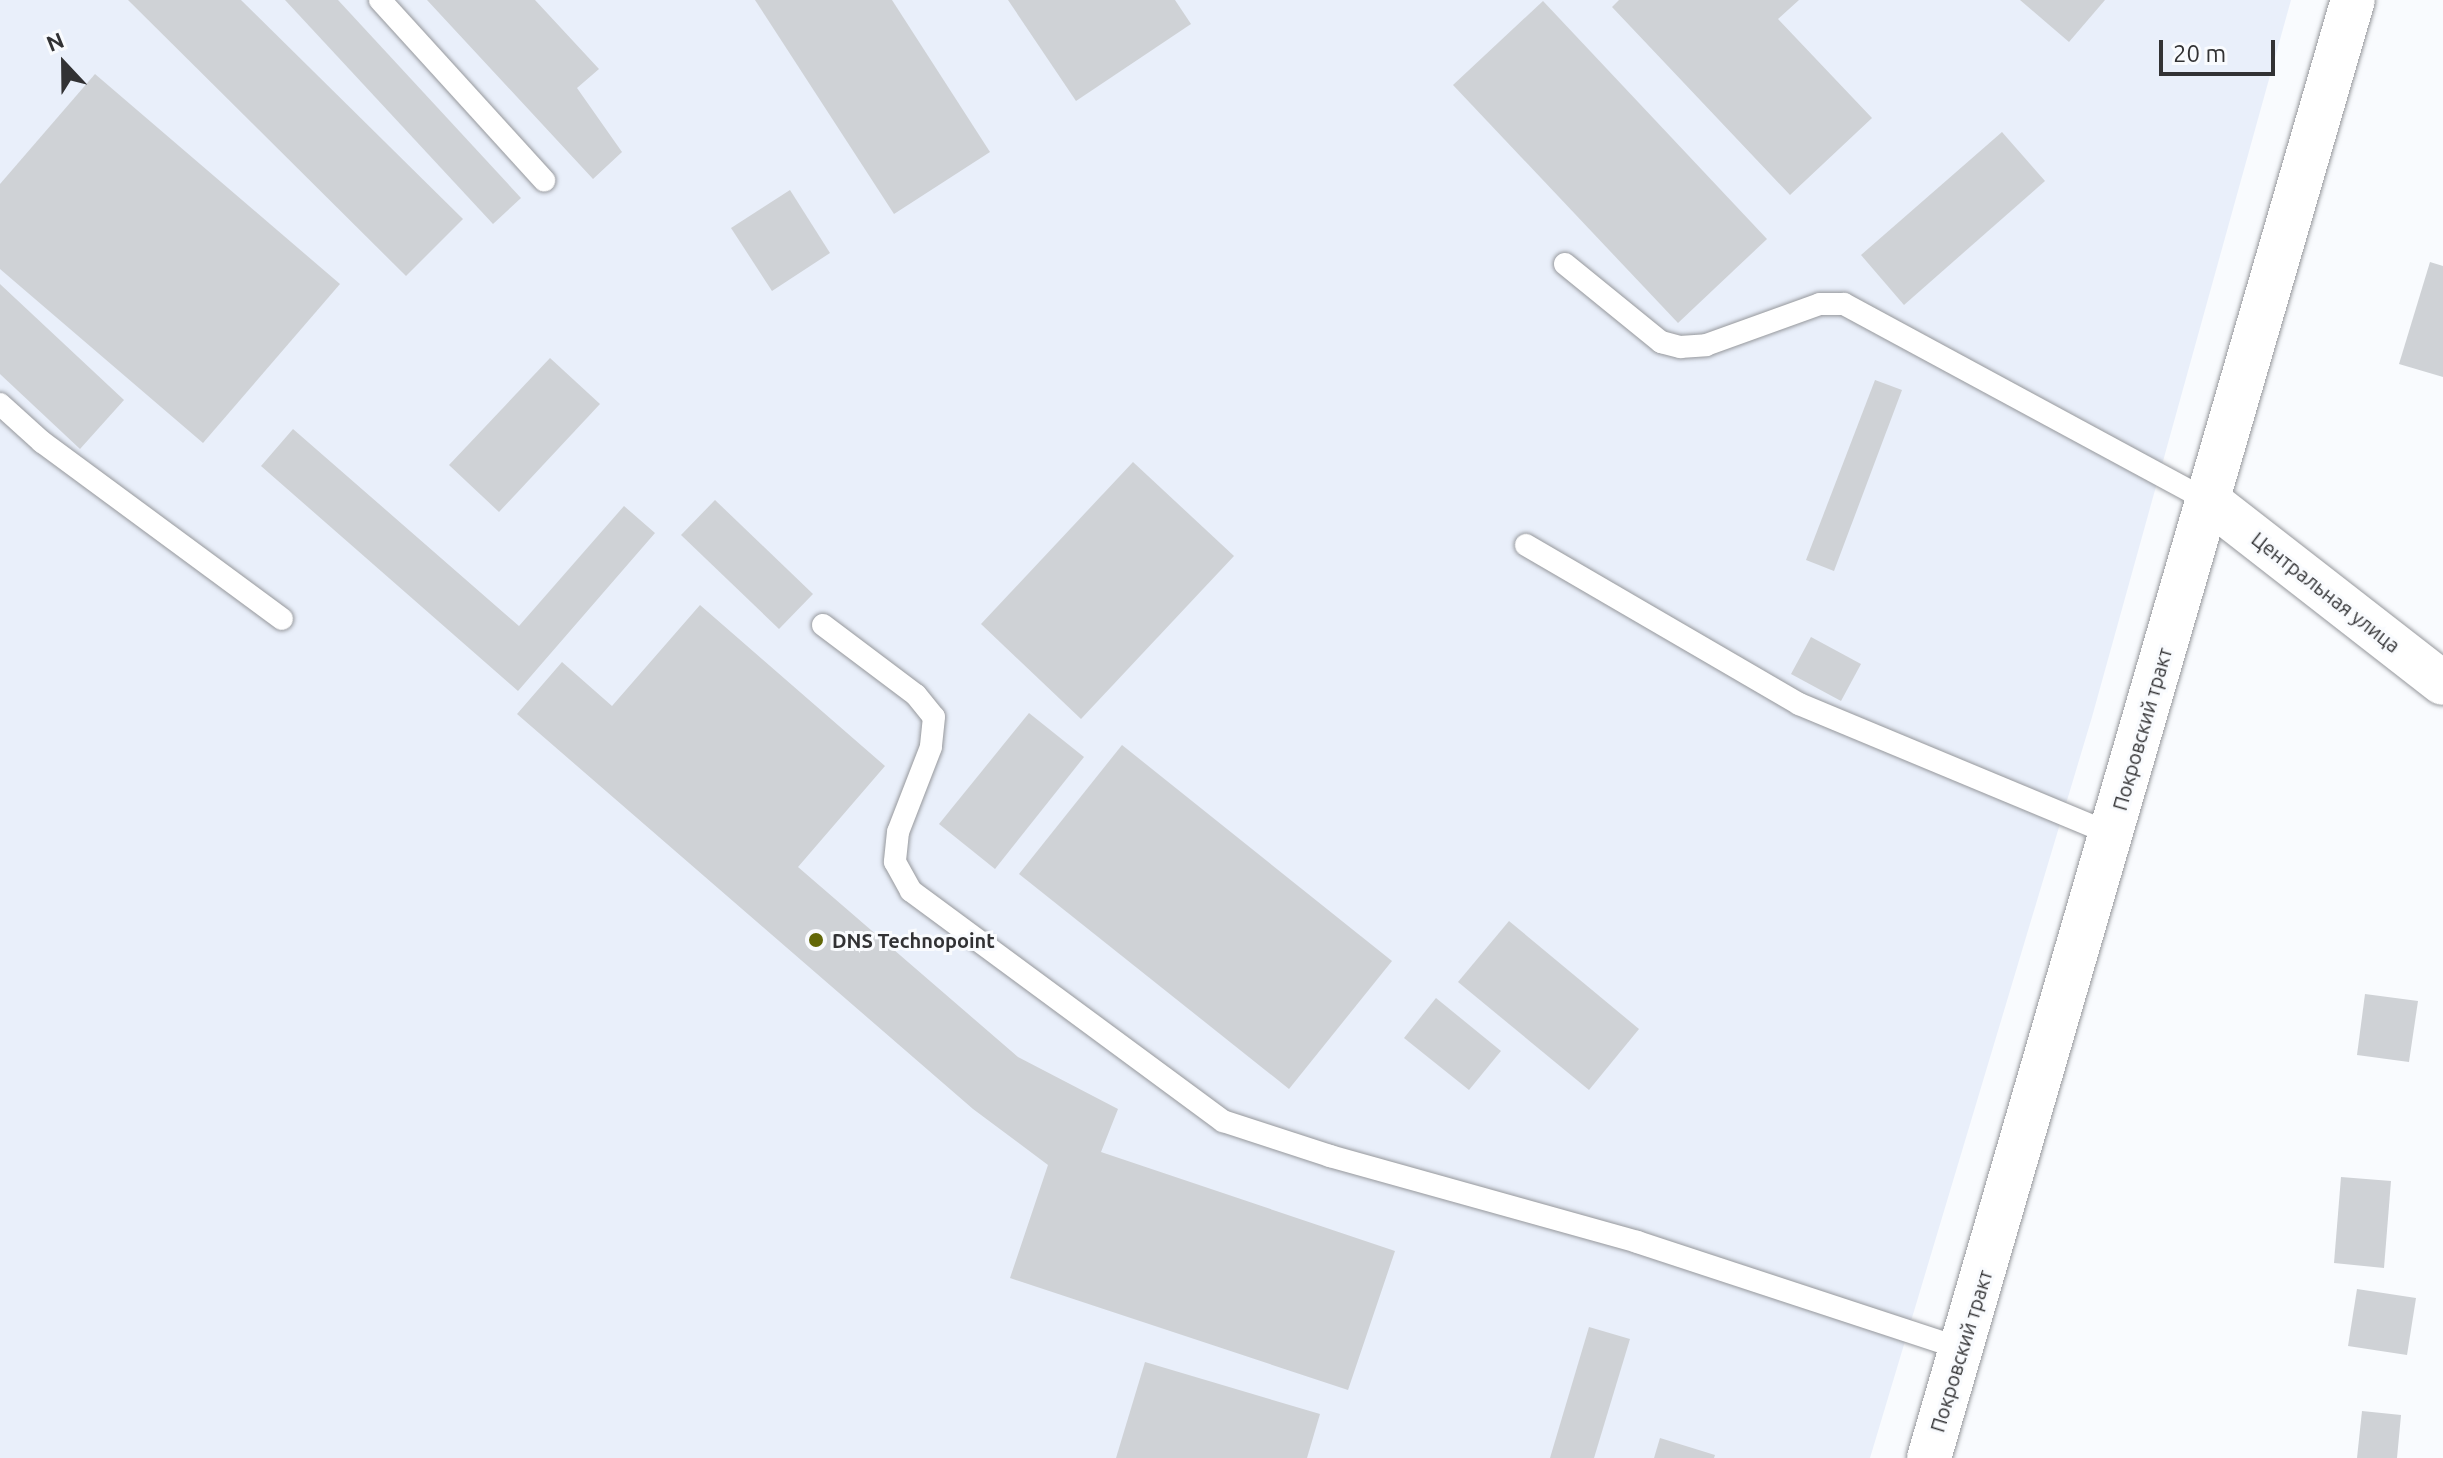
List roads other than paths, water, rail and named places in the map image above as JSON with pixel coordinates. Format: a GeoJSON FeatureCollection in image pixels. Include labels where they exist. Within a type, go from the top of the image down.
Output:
{"type":"FeatureCollection","features":[{"type":"Feature","properties":{"kind":"main road","name":"Покровский тракт"},"geometry":{"type":"LineString","coordinates":[[1929,1458],[2353,0]]}},
{"type":"Feature","properties":{"kind":"main road","name":"Центральная улица"},"geometry":{"type":"LineString","coordinates":[[2209,501],[2443,683]]}},
{"type":"Feature","properties":{"kind":"lane"},"geometry":{"type":"LineString","coordinates":[[380,0],[544,180]]}},
{"type":"Feature","properties":{"kind":"lane"},"geometry":{"type":"LineString","coordinates":[[1565,264],[1661,342],[1680,347],[1706,345],[1820,304],[1844,304],[2209,501]]}},
{"type":"Feature","properties":{"kind":"lane"},"geometry":{"type":"LineString","coordinates":[[0,404],[42,442],[282,619]]}},
{"type":"Feature","properties":{"kind":"lane"},"geometry":{"type":"LineString","coordinates":[[1526,545],[1799,704],[2112,834]]}},
{"type":"Feature","properties":{"kind":"lane"},"geometry":{"type":"LineString","coordinates":[[823,625],[916,695],[934,717],[931,747],[898,832],[895,862],[911,891],[1223,1121],[1330,1156],[1637,1242],[1962,1349]]}},
{"type":"Feature","properties":{"kind":"place","name":"DNS Technopoint"},"geometry":{"type":"Point","coordinates":[816,940]}}]}
